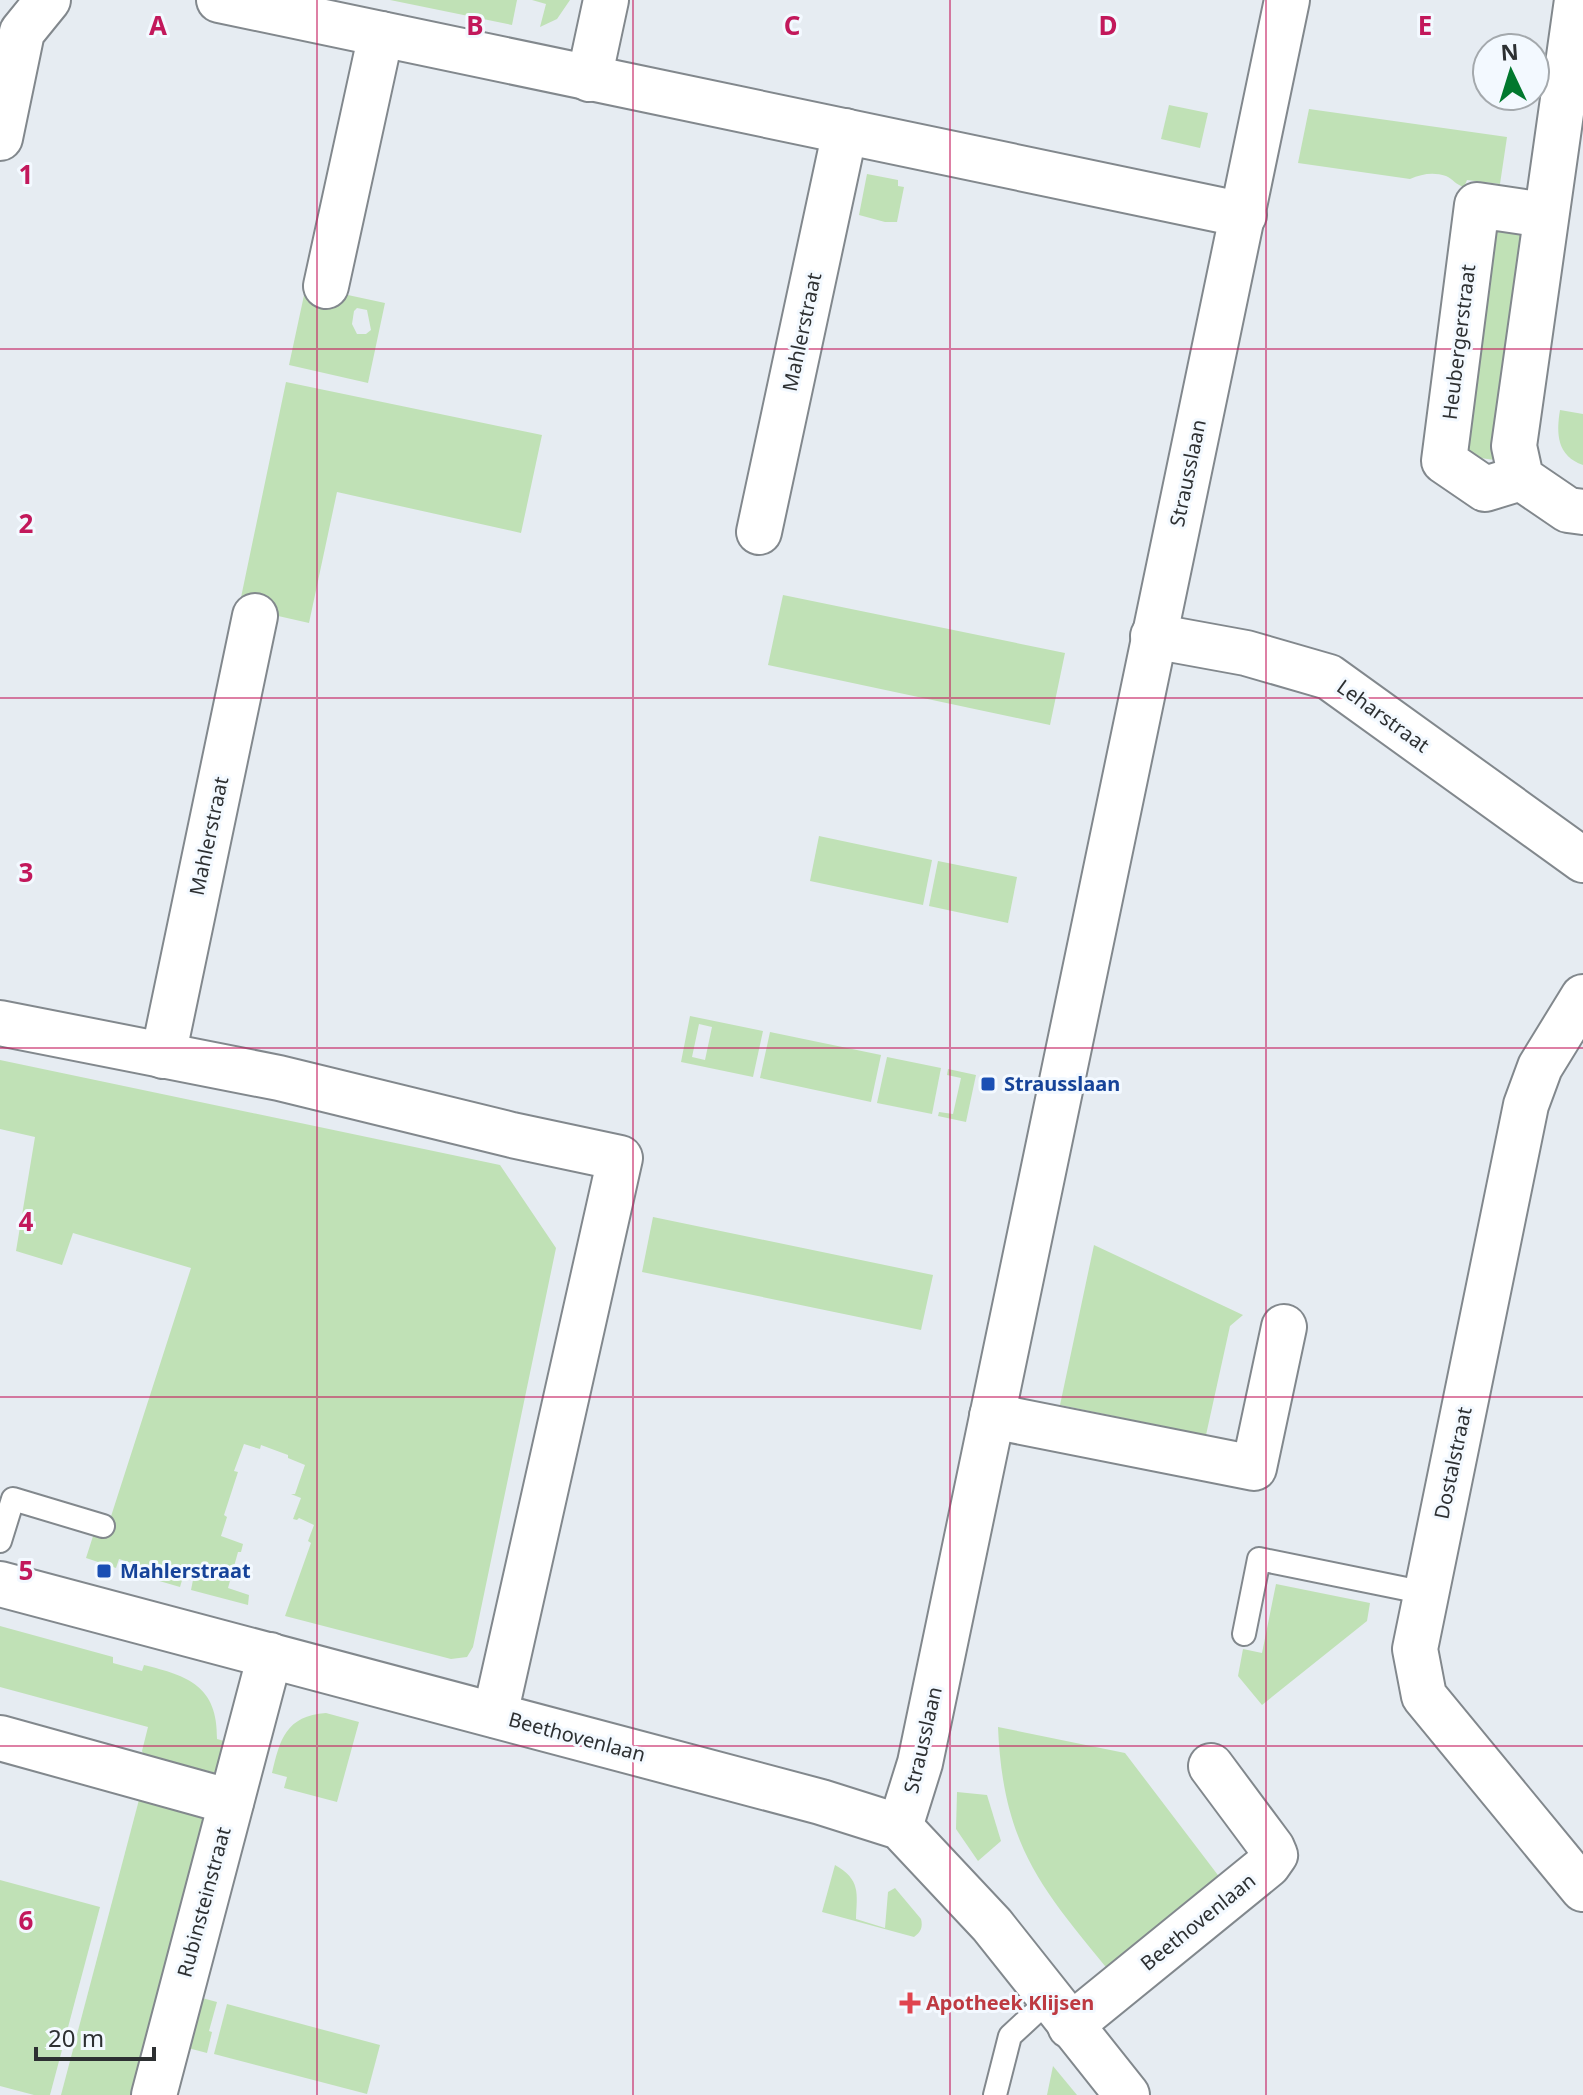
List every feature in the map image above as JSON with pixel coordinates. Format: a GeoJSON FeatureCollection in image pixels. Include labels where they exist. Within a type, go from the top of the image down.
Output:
{"type":"FeatureCollection","features":[{"type":"Feature","properties":{"kind":"street"},"geometry":{"type":"LineString","coordinates":[[0,138],[22,32],[48,0]]}},
{"type":"Feature","properties":{"kind":"street"},"geometry":{"type":"LineString","coordinates":[[219,0],[1244,215]]}},
{"type":"Feature","properties":{"kind":"street"},"geometry":{"type":"LineString","coordinates":[[589,79],[606,0]]}},
{"type":"Feature","properties":{"kind":"street","name":"Strausslaan"},"geometry":{"type":"LineString","coordinates":[[900,1827],[920,1763],[1287,0]]}},
{"type":"Feature","properties":{"kind":"street"},"geometry":{"type":"LineString","coordinates":[[1577,0],[1570,140],[1545,215],[1514,446],[1521,478],[1568,510],[1583,512]]}},
{"type":"Feature","properties":{"kind":"street"},"geometry":{"type":"LineString","coordinates":[[326,286],[381,34]]}},
{"type":"Feature","properties":{"kind":"street","name":"Mahlerstraat"},"geometry":{"type":"LineString","coordinates":[[759,532],[845,131]]}},
{"type":"Feature","properties":{"kind":"street","name":"Heubergerstraat"},"geometry":{"type":"LineString","coordinates":[[1521,478],[1485,489],[1444,461],[1477,205],[1545,215]]}},
{"type":"Feature","properties":{"kind":"street","name":"Mahlerstraat"},"geometry":{"type":"LineString","coordinates":[[163,1056],[255,616]]}},
{"type":"Feature","properties":{"kind":"street","name":"Leharstraat"},"geometry":{"type":"LineString","coordinates":[[1153,636],[1246,653],[1329,677],[1583,860]]}},
{"type":"Feature","properties":{"kind":"street","name":"Dostalstraat"},"geometry":{"type":"LineString","coordinates":[[1583,997],[1540,1067],[1526,1105],[1415,1649],[1424,1696],[1583,1889]]}},
{"type":"Feature","properties":{"kind":"street"},"geometry":{"type":"LineString","coordinates":[[0,1023],[279,1078],[620,1158],[495,1715]]}},
{"type":"Feature","properties":{"kind":"street"},"geometry":{"type":"LineString","coordinates":[[992,1416],[1254,1468],[1284,1327]]}},
{"type":"Feature","properties":{"kind":"street","name":"Beethovenlaan"},"geometry":{"type":"LineString","coordinates":[[0,1584],[821,1802],[900,1827],[992,1925],[1127,2095]]}},
{"type":"Feature","properties":{"kind":"street","name":"Rubinsteinstraat"},"geometry":{"type":"LineString","coordinates":[[154,2095],[270,1655]]}},
{"type":"Feature","properties":{"kind":"street","name":"Rubinsteinstraat"},"geometry":{"type":"LineString","coordinates":[[0,1738],[231,1802]]}},
{"type":"Feature","properties":{"kind":"street","name":"Beethovenlaan"},"geometry":{"type":"LineString","coordinates":[[1060,2012],[1268,1865],[1275,1855],[1211,1766]]}},
{"type":"Feature","properties":{"kind":"lane"},"geometry":{"type":"LineString","coordinates":[[0,1541],[13,1499],[103,1526]]}},
{"type":"Feature","properties":{"kind":"lane"},"geometry":{"type":"LineString","coordinates":[[1244,1634],[1259,1559],[1426,1593]]}},
{"type":"Feature","properties":{"kind":"lane"},"geometry":{"type":"LineString","coordinates":[[995,2095],[1010,2036],[1060,2012]]}},
{"type":"Feature","properties":{"kind":"green space"},"geometry":{"type":"Polygon","coordinates":[[[390,0],[517,0],[512,25],[390,0]]]}},
{"type":"Feature","properties":{"kind":"green space"},"geometry":{"type":"Polygon","coordinates":[[[532,0],[570,0],[557,19],[540,27],[546,4],[532,0]]]}},
{"type":"Feature","properties":{"kind":"green space"},"geometry":{"type":"Polygon","coordinates":[[[1169,105],[1208,113],[1200,148],[1161,139],[1169,105]]]}},
{"type":"Feature","properties":{"kind":"green space"},"geometry":{"type":"Polygon","coordinates":[[[1309,109],[1507,137],[1500,184],[1467,180],[1464,187],[1437,174],[1410,179],[1298,163],[1309,109]]]}},
{"type":"Feature","properties":{"kind":"green space"},"geometry":{"type":"Polygon","coordinates":[[[867,174],[898,180],[898,186],[904,187],[897,222],[859,215],[867,174]]]}},
{"type":"Feature","properties":{"kind":"green space"},"geometry":{"type":"Polygon","coordinates":[[[1490,225],[1522,230],[1493,448],[1495,460],[1458,455],[1490,225]]]}},
{"type":"Feature","properties":{"kind":"green space"},"geometry":{"type":"Polygon","coordinates":[[[306,286],[385,303],[368,383],[289,365],[306,286]],[[357,308],[354,311],[352,324],[357,334],[366,334],[371,330],[367,310],[357,308]]]}},
{"type":"Feature","properties":{"kind":"green space"},"geometry":{"type":"Polygon","coordinates":[[[286,382],[542,435],[521,533],[337,492],[309,623],[239,607],[286,382]]]}},
{"type":"Feature","properties":{"kind":"green space"},"geometry":{"type":"Polygon","coordinates":[[[1560,410],[1583,414],[1583,465],[1568,456],[1560,443],[1560,410]]]}},
{"type":"Feature","properties":{"kind":"green space"},"geometry":{"type":"Polygon","coordinates":[[[783,595],[1065,653],[1050,725],[768,665],[783,595]]]}},
{"type":"Feature","properties":{"kind":"green space"},"geometry":{"type":"Polygon","coordinates":[[[819,836],[932,860],[923,905],[810,881],[819,836]]]}},
{"type":"Feature","properties":{"kind":"green space"},"geometry":{"type":"Polygon","coordinates":[[[938,861],[1017,877],[1008,923],[929,906],[938,861]]]}},
{"type":"Feature","properties":{"kind":"green space"},"geometry":{"type":"Polygon","coordinates":[[[690,1016],[763,1031],[753,1077],[681,1062],[690,1016]],[[699,1024],[692,1057],[705,1060],[712,1027],[699,1024]]]}},
{"type":"Feature","properties":{"kind":"green space"},"geometry":{"type":"Polygon","coordinates":[[[770,1032],[881,1055],[871,1102],[760,1078],[770,1032]]]}},
{"type":"Feature","properties":{"kind":"green space"},"geometry":{"type":"Polygon","coordinates":[[[887,1057],[941,1068],[932,1114],[877,1103],[887,1057]]]}},
{"type":"Feature","properties":{"kind":"green space"},"geometry":{"type":"Polygon","coordinates":[[[0,1060],[500,1165],[556,1248],[473,1647],[467,1657],[451,1659],[285,1616],[311,1543],[308,1541],[314,1525],[299,1518],[293,1519],[301,1498],[291,1494],[295,1494],[305,1465],[261,1445],[260,1449],[244,1444],[234,1471],[238,1472],[224,1515],[227,1517],[221,1536],[243,1544],[228,1588],[249,1595],[248,1605],[191,1590],[193,1580],[183,1577],[180,1587],[142,1576],[144,1567],[119,1559],[116,1568],[86,1558],[94,1533],[105,1535],[191,1268],[73,1233],[62,1265],[16,1251],[35,1137],[0,1129],[0,1060]]]}},
{"type":"Feature","properties":{"kind":"green space"},"geometry":{"type":"Polygon","coordinates":[[[948,1069],[976,1075],[966,1122],[938,1116],[939,1112],[953,1114],[961,1078],[947,1075],[948,1069]]]}},
{"type":"Feature","properties":{"kind":"green space"},"geometry":{"type":"Polygon","coordinates":[[[653,1217],[933,1275],[921,1330],[642,1272],[653,1217]]]}},
{"type":"Feature","properties":{"kind":"green space"},"geometry":{"type":"Polygon","coordinates":[[[1094,1245],[1243,1315],[1230,1326],[1206,1435],[1060,1405],[1094,1245]]]}},
{"type":"Feature","properties":{"kind":"green space"},"geometry":{"type":"Polygon","coordinates":[[[1276,1584],[1370,1603],[1367,1621],[1262,1705],[1238,1676],[1243,1649],[1262,1653],[1276,1584]]]}},
{"type":"Feature","properties":{"kind":"green space"},"geometry":{"type":"Polygon","coordinates":[[[0,1626],[113,1657],[113,1663],[142,1671],[144,1665],[187,1679],[206,1695],[216,1721],[217,1739],[224,1741],[216,1773],[144,1755],[142,1751],[148,1727],[0,1687],[0,1626]]]}},
{"type":"Feature","properties":{"kind":"green space"},"geometry":{"type":"Polygon","coordinates":[[[326,1713],[359,1722],[337,1802],[284,1788],[287,1777],[272,1773],[282,1740],[293,1724],[326,1713]]]}},
{"type":"Feature","properties":{"kind":"green space"},"geometry":{"type":"Polygon","coordinates":[[[998,1727],[1125,1753],[1227,1887],[1115,1978],[1047,1891],[1031,1864],[1008,1804],[1001,1769],[998,1727]]]}},
{"type":"Feature","properties":{"kind":"green space"},"geometry":{"type":"Polygon","coordinates":[[[957,1792],[987,1795],[1001,1841],[978,1861],[956,1829],[957,1792]]]}},
{"type":"Feature","properties":{"kind":"green space"},"geometry":{"type":"Polygon","coordinates":[[[140,1796],[205,1813],[130,2095],[61,2095],[140,1796]]]}},
{"type":"Feature","properties":{"kind":"green space"},"geometry":{"type":"Polygon","coordinates":[[[835,1865],[849,1876],[856,1888],[856,1919],[885,1928],[888,1892],[895,1888],[921,1919],[922,1927],[918,1933],[914,1937],[822,1912],[835,1865]]]}},
{"type":"Feature","properties":{"kind":"green space"},"geometry":{"type":"Polygon","coordinates":[[[0,1880],[100,1907],[50,2095],[34,2095],[0,2086],[0,1880]]]}},
{"type":"Feature","properties":{"kind":"green space"},"geometry":{"type":"Polygon","coordinates":[[[202,1998],[217,2002],[207,2053],[188,2048],[202,1998]]]}},
{"type":"Feature","properties":{"kind":"green space"},"geometry":{"type":"Polygon","coordinates":[[[227,2004],[380,2045],[367,2094],[214,2054],[227,2004]]]}},
{"type":"Feature","properties":{"kind":"green space"},"geometry":{"type":"Polygon","coordinates":[[[1053,2066],[1077,2095],[1047,2095],[1053,2066]]]}},
{"type":"Feature","properties":{"kind":"place","name":"Strausslaan"},"geometry":{"type":"Point","coordinates":[988,1084]}},
{"type":"Feature","properties":{"kind":"place","name":"Mahlerstraat"},"geometry":{"type":"Point","coordinates":[104,1571]}},
{"type":"Feature","properties":{"kind":"place","name":"Apotheek Klijsen"},"geometry":{"type":"Point","coordinates":[910,2003]}}]}
